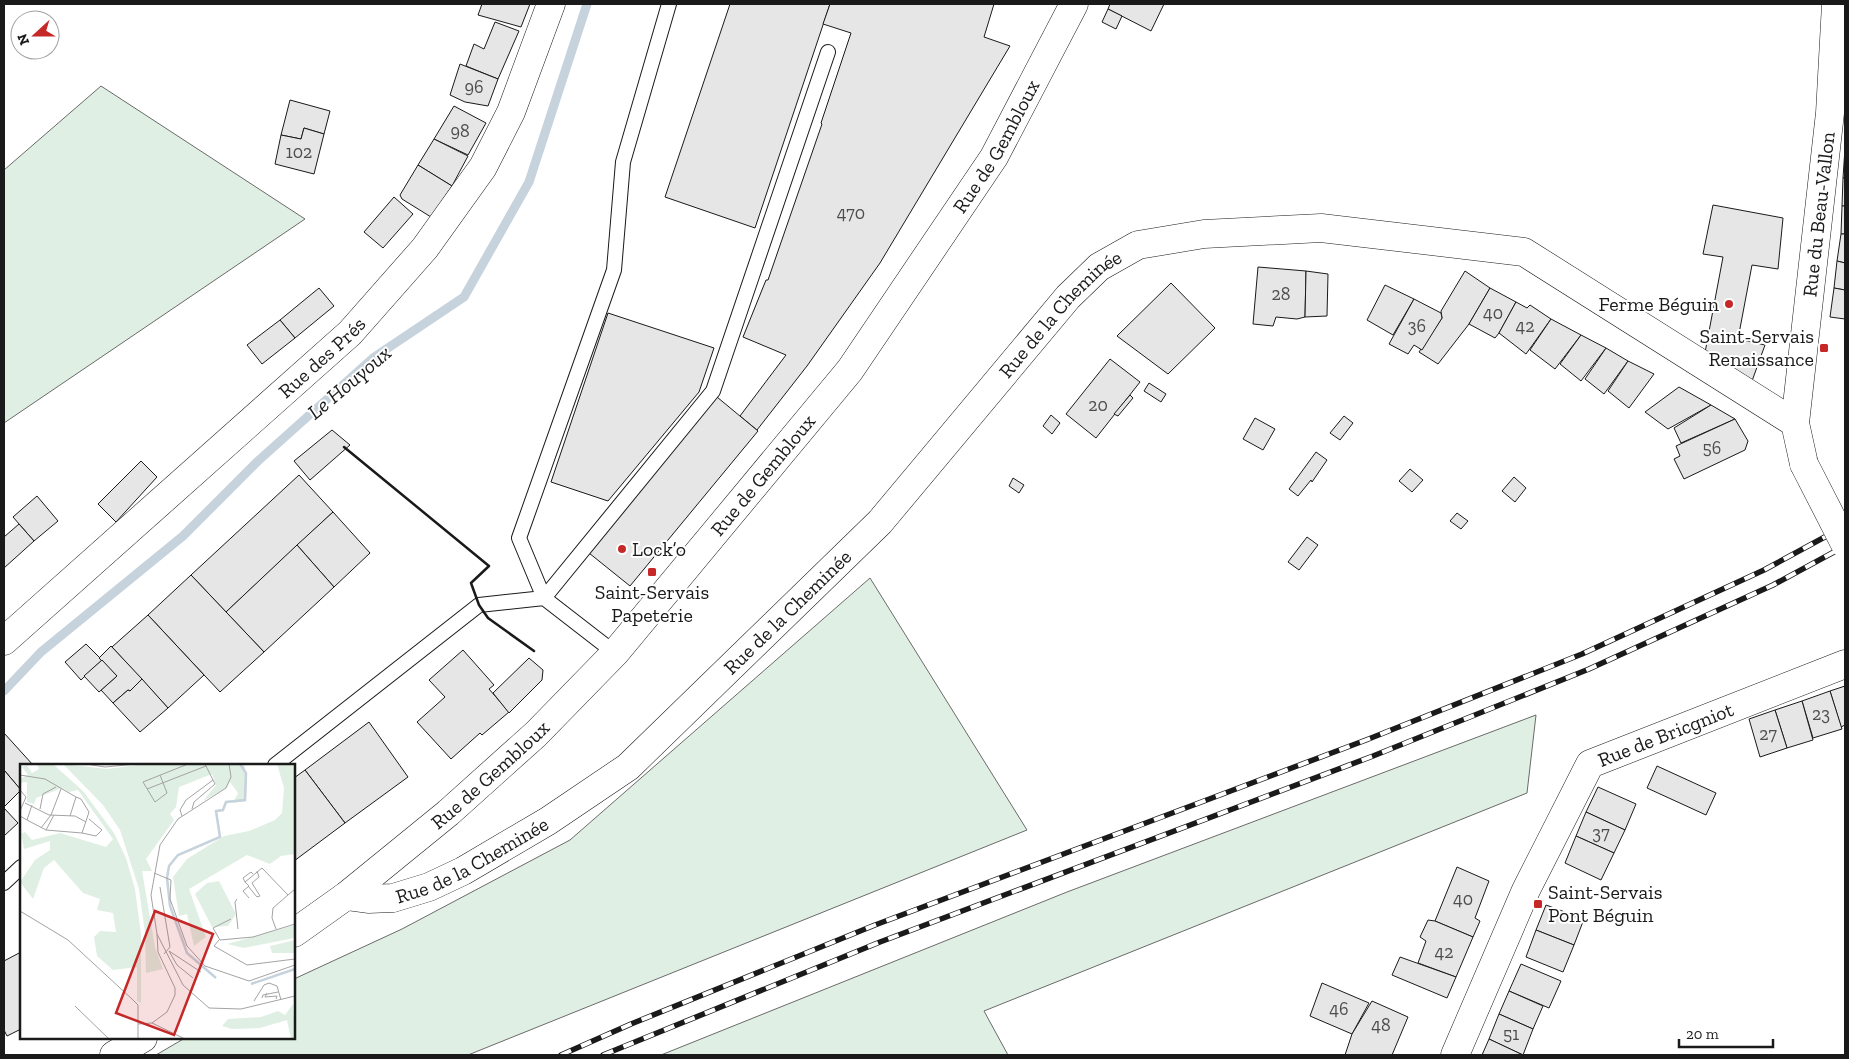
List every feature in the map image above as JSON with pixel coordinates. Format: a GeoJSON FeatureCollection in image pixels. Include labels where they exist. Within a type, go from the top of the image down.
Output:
{"type":"FeatureCollection","features":[{"type":"Feature","properties":{"kind":"street","name":"Rue des Prés"},"geometry":{"type":"LineString","coordinates":[[4,641],[350,333],[425,248],[483,167],[511,112],[551,4]]}},
{"type":"Feature","properties":{"kind":"street","name":"Rue de Gembloux"},"geometry":{"type":"LineString","coordinates":[[295,932],[346,896],[448,813],[536,734],[615,653],[850,370],[994,158],[1074,4]]}},
{"type":"Feature","properties":{"kind":"street","name":"Rue du Beau-Vallon"},"geometry":{"type":"LineString","coordinates":[[1795,424],[1838,113],[1836,4]]}},
{"type":"Feature","properties":{"kind":"street","name":"Rue de la Cheminée"},"geometry":{"type":"LineString","coordinates":[[346,896],[368,899],[393,898],[429,887],[463,872],[548,822],[628,767],[880,522],[1068,297],[1099,267],[1138,245],[1204,234],[1321,228],[1524,252],[1795,424]]}},
{"type":"Feature","properties":{"kind":"street"},"geometry":{"type":"LineString","coordinates":[[1795,424],[1804,464],[1845,544]]}},
{"type":"Feature","properties":{"kind":"street","name":"Rue de Bricgniot"},"geometry":{"type":"LineString","coordinates":[[1455,1055],[1526,890],[1590,764],[1845,664]]}},
{"type":"Feature","properties":{"kind":"street"},"geometry":{"type":"LineString","coordinates":[[114,1055],[141,1039]]}},
{"type":"Feature","properties":{"kind":"lane"},"geometry":{"type":"LineString","coordinates":[[615,653],[544,598],[519,538],[614,270],[623,162],[669,4]]}},
{"type":"Feature","properties":{"kind":"lane"},"geometry":{"type":"LineString","coordinates":[[276,764],[479,605],[544,598],[713,391],[828,52]]}},
{"type":"Feature","properties":{"kind":"lane"},"geometry":{"type":"LineString","coordinates":[[4,882],[20,868]]}},
{"type":"Feature","properties":{"kind":"green space"},"geometry":{"type":"Polygon","coordinates":[[[101,86],[305,219],[4,423],[4,170],[101,86]]]}},
{"type":"Feature","properties":{"kind":"green space"},"geometry":{"type":"Polygon","coordinates":[[[870,578],[1027,830],[468,1055],[156,1055],[183,1039],[295,1039],[295,979],[402,929],[570,840],[870,578]]]}},
{"type":"Feature","properties":{"kind":"green space"},"geometry":{"type":"Polygon","coordinates":[[[1536,715],[1527,793],[984,1011],[1008,1055],[661,1055],[1067,892],[1536,715]]]}},
{"type":"Feature","properties":{"kind":"building"},"geometry":{"type":"Polygon","coordinates":[[[482,4],[530,4],[521,27],[478,15],[482,4]]]}},
{"type":"Feature","properties":{"kind":"building"},"geometry":{"type":"Polygon","coordinates":[[[730,4],[830,4],[755,228],[665,197],[730,4]]]}},
{"type":"Feature","properties":{"kind":"building"},"geometry":{"type":"Polygon","coordinates":[[[830,4],[994,4],[984,37],[1010,46],[880,263],[807,366],[757,430],[740,416],[786,355],[743,337],[766,280],[768,280],[851,33],[823,24],[830,4]]]}},
{"type":"Feature","properties":{"kind":"building"},"geometry":{"type":"Polygon","coordinates":[[[1110,4],[1164,4],[1151,31],[1108,9],[1110,4]]]}},
{"type":"Feature","properties":{"kind":"building"},"geometry":{"type":"Polygon","coordinates":[[[1108,9],[1122,16],[1116,29],[1102,22],[1108,9]]]}},
{"type":"Feature","properties":{"kind":"building"},"geometry":{"type":"Polygon","coordinates":[[[495,22],[519,31],[498,79],[466,66],[474,44],[484,49],[495,22]]]}},
{"type":"Feature","properties":{"kind":"building"},"geometry":{"type":"Polygon","coordinates":[[[460,64],[498,79],[488,106],[465,102],[450,95],[460,64]]]}},
{"type":"Feature","properties":{"kind":"building"},"geometry":{"type":"Polygon","coordinates":[[[290,100],[330,111],[324,134],[304,128],[301,139],[281,135],[290,100]]]}},
{"type":"Feature","properties":{"kind":"building"},"geometry":{"type":"Polygon","coordinates":[[[454,106],[486,123],[468,155],[434,139],[454,106]]]}},
{"type":"Feature","properties":{"kind":"building"},"geometry":{"type":"Polygon","coordinates":[[[304,128],[324,134],[314,174],[275,164],[281,135],[301,139],[304,128]]]}},
{"type":"Feature","properties":{"kind":"building"},"geometry":{"type":"Polygon","coordinates":[[[434,139],[468,156],[452,186],[418,165],[434,139]]]}},
{"type":"Feature","properties":{"kind":"building"},"geometry":{"type":"Polygon","coordinates":[[[1845,148],[1845,178],[1843,178],[1845,148]]]}},
{"type":"Feature","properties":{"kind":"building"},"geometry":{"type":"Polygon","coordinates":[[[418,165],[452,186],[431,217],[402,199],[400,195],[418,165]]]}},
{"type":"Feature","properties":{"kind":"building"},"geometry":{"type":"Polygon","coordinates":[[[1843,178],[1845,178],[1845,206],[1842,206],[1843,178]]]}},
{"type":"Feature","properties":{"kind":"building"},"geometry":{"type":"Polygon","coordinates":[[[394,197],[413,214],[383,248],[364,232],[394,197]]]}},
{"type":"Feature","properties":{"kind":"building","name":"Ferme Béguin"},"geometry":{"type":"Polygon","coordinates":[[[1713,205],[1783,218],[1778,269],[1752,265],[1738,339],[1765,345],[1752,381],[1704,358],[1723,257],[1703,254],[1713,205]]]}},
{"type":"Feature","properties":{"kind":"building"},"geometry":{"type":"Polygon","coordinates":[[[1842,206],[1845,206],[1845,234],[1841,234],[1842,206]]]}},
{"type":"Feature","properties":{"kind":"building"},"geometry":{"type":"Polygon","coordinates":[[[1841,234],[1845,234],[1845,263],[1837,261],[1841,234]]]}},
{"type":"Feature","properties":{"kind":"building"},"geometry":{"type":"Polygon","coordinates":[[[1837,261],[1845,263],[1845,290],[1834,288],[1837,261]]]}},
{"type":"Feature","properties":{"kind":"building"},"geometry":{"type":"Polygon","coordinates":[[[1258,267],[1306,271],[1305,317],[1297,319],[1276,317],[1273,326],[1253,324],[1258,267]]]}},
{"type":"Feature","properties":{"kind":"building"},"geometry":{"type":"Polygon","coordinates":[[[1306,271],[1328,274],[1327,316],[1305,317],[1306,271]]]}},
{"type":"Feature","properties":{"kind":"building"},"geometry":{"type":"Polygon","coordinates":[[[1465,271],[1490,288],[1469,324],[1438,364],[1419,352],[1442,318],[1441,311],[1465,271]]]}},
{"type":"Feature","properties":{"kind":"building"},"geometry":{"type":"Polygon","coordinates":[[[1171,283],[1215,328],[1168,374],[1117,336],[1171,283]]]}},
{"type":"Feature","properties":{"kind":"building"},"geometry":{"type":"Polygon","coordinates":[[[1385,285],[1414,299],[1393,335],[1367,320],[1385,285]]]}},
{"type":"Feature","properties":{"kind":"building"},"geometry":{"type":"Polygon","coordinates":[[[319,288],[334,306],[295,338],[280,320],[319,288]]]}},
{"type":"Feature","properties":{"kind":"building"},"geometry":{"type":"Polygon","coordinates":[[[1490,288],[1516,302],[1495,338],[1469,324],[1490,288]]]}},
{"type":"Feature","properties":{"kind":"building"},"geometry":{"type":"Polygon","coordinates":[[[1834,288],[1845,290],[1845,319],[1830,317],[1834,288]]]}},
{"type":"Feature","properties":{"kind":"building"},"geometry":{"type":"Polygon","coordinates":[[[1414,299],[1441,313],[1442,318],[1422,350],[1414,345],[1408,354],[1389,344],[1414,299]]]}},
{"type":"Feature","properties":{"kind":"building"},"geometry":{"type":"Polygon","coordinates":[[[1516,302],[1527,308],[1530,305],[1551,319],[1526,354],[1499,333],[1516,302]]]}},
{"type":"Feature","properties":{"kind":"building"},"geometry":{"type":"Polygon","coordinates":[[[608,313],[714,348],[699,392],[608,501],[551,482],[608,313]]]}},
{"type":"Feature","properties":{"kind":"building"},"geometry":{"type":"Polygon","coordinates":[[[1551,319],[1581,335],[1555,369],[1530,350],[1551,319]]]}},
{"type":"Feature","properties":{"kind":"building"},"geometry":{"type":"Polygon","coordinates":[[[280,320],[295,338],[262,364],[247,345],[280,320]]]}},
{"type":"Feature","properties":{"kind":"building"},"geometry":{"type":"Polygon","coordinates":[[[1581,335],[1606,348],[1581,381],[1560,364],[1581,335]]]}},
{"type":"Feature","properties":{"kind":"building"},"geometry":{"type":"Polygon","coordinates":[[[1606,348],[1628,361],[1604,394],[1585,379],[1606,348]]]}},
{"type":"Feature","properties":{"kind":"building"},"geometry":{"type":"Polygon","coordinates":[[[1110,359],[1140,382],[1096,438],[1066,414],[1110,359]]]}},
{"type":"Feature","properties":{"kind":"building"},"geometry":{"type":"Polygon","coordinates":[[[1628,361],[1654,374],[1629,408],[1608,391],[1628,361]]]}},
{"type":"Feature","properties":{"kind":"building"},"geometry":{"type":"Polygon","coordinates":[[[1149,383],[1166,394],[1161,402],[1144,391],[1149,383]]]}},
{"type":"Feature","properties":{"kind":"building"},"geometry":{"type":"Polygon","coordinates":[[[1679,387],[1711,405],[1668,429],[1645,412],[1679,387]]]}},
{"type":"Feature","properties":{"kind":"building"},"geometry":{"type":"Polygon","coordinates":[[[1130,395],[1133,398],[1118,416],[1114,414],[1130,395]]]}},
{"type":"Feature","properties":{"kind":"building"},"geometry":{"type":"Polygon","coordinates":[[[717,397],[758,431],[630,586],[589,553],[717,397]]]}},
{"type":"Feature","properties":{"kind":"building"},"geometry":{"type":"Polygon","coordinates":[[[1711,405],[1735,419],[1681,443],[1674,428],[1711,405]]]}},
{"type":"Feature","properties":{"kind":"building"},"geometry":{"type":"Polygon","coordinates":[[[1051,415],[1060,423],[1052,434],[1043,426],[1051,415]]]}},
{"type":"Feature","properties":{"kind":"building"},"geometry":{"type":"Polygon","coordinates":[[[1344,416],[1353,423],[1340,440],[1330,433],[1344,416]]]}},
{"type":"Feature","properties":{"kind":"building"},"geometry":{"type":"Polygon","coordinates":[[[1255,418],[1275,429],[1263,450],[1243,439],[1255,418]]]}},
{"type":"Feature","properties":{"kind":"building"},"geometry":{"type":"Polygon","coordinates":[[[1735,419],[1748,441],[1745,450],[1684,479],[1674,459],[1680,456],[1676,446],[1735,419]]]}},
{"type":"Feature","properties":{"kind":"building"},"geometry":{"type":"Polygon","coordinates":[[[332,430],[350,445],[310,480],[294,461],[332,430]]]}},
{"type":"Feature","properties":{"kind":"building"},"geometry":{"type":"Polygon","coordinates":[[[1316,452],[1327,460],[1312,482],[1311,480],[1298,496],[1289,489],[1316,452]]]}},
{"type":"Feature","properties":{"kind":"building"},"geometry":{"type":"Polygon","coordinates":[[[141,461],[157,477],[116,522],[98,504],[141,461]]]}},
{"type":"Feature","properties":{"kind":"building"},"geometry":{"type":"Polygon","coordinates":[[[1410,469],[1423,480],[1412,492],[1399,481],[1410,469]]]}},
{"type":"Feature","properties":{"kind":"building"},"geometry":{"type":"Polygon","coordinates":[[[299,475],[333,512],[226,612],[191,575],[299,475]]]}},
{"type":"Feature","properties":{"kind":"building"},"geometry":{"type":"Polygon","coordinates":[[[1514,477],[1526,488],[1515,502],[1502,491],[1514,477]]]}},
{"type":"Feature","properties":{"kind":"building"},"geometry":{"type":"Polygon","coordinates":[[[1013,478],[1024,485],[1019,493],[1009,486],[1013,478]]]}},
{"type":"Feature","properties":{"kind":"building"},"geometry":{"type":"Polygon","coordinates":[[[37,496],[58,521],[34,541],[13,517],[37,496]]]}},
{"type":"Feature","properties":{"kind":"building"},"geometry":{"type":"Polygon","coordinates":[[[333,512],[370,553],[334,587],[297,545],[333,512]]]}},
{"type":"Feature","properties":{"kind":"building"},"geometry":{"type":"Polygon","coordinates":[[[1457,513],[1468,521],[1461,529],[1450,521],[1457,513]]]}},
{"type":"Feature","properties":{"kind":"building"},"geometry":{"type":"Polygon","coordinates":[[[19,524],[34,541],[4,568],[4,537],[19,524]]]}},
{"type":"Feature","properties":{"kind":"building"},"geometry":{"type":"Polygon","coordinates":[[[1307,537],[1318,545],[1299,570],[1288,562],[1307,537]]]}},
{"type":"Feature","properties":{"kind":"building"},"geometry":{"type":"Polygon","coordinates":[[[297,545],[334,587],[264,652],[226,612],[297,545]]]}},
{"type":"Feature","properties":{"kind":"building"},"geometry":{"type":"Polygon","coordinates":[[[191,575],[264,652],[220,692],[148,615],[191,575]]]}},
{"type":"Feature","properties":{"kind":"building"},"geometry":{"type":"Polygon","coordinates":[[[148,615],[204,675],[168,708],[112,647],[148,615]]]}},
{"type":"Feature","properties":{"kind":"building"},"geometry":{"type":"Polygon","coordinates":[[[86,644],[102,660],[81,680],[65,662],[86,644]]]}},
{"type":"Feature","properties":{"kind":"building"},"geometry":{"type":"Polygon","coordinates":[[[111,646],[142,679],[130,691],[128,690],[113,703],[101,690],[117,676],[99,658],[111,646]]]}},
{"type":"Feature","properties":{"kind":"building"},"geometry":{"type":"Polygon","coordinates":[[[463,650],[494,685],[489,689],[509,712],[482,735],[480,733],[451,759],[417,722],[445,697],[429,680],[463,650]]]}},
{"type":"Feature","properties":{"kind":"building"},"geometry":{"type":"Polygon","coordinates":[[[529,658],[543,670],[542,680],[509,713],[493,693],[529,658]]]}},
{"type":"Feature","properties":{"kind":"building"},"geometry":{"type":"Polygon","coordinates":[[[102,660],[117,676],[99,692],[84,676],[102,660]]]}},
{"type":"Feature","properties":{"kind":"building"},"geometry":{"type":"Polygon","coordinates":[[[142,679],[168,708],[140,732],[113,703],[128,690],[130,691],[142,679]]]}},
{"type":"Feature","properties":{"kind":"building"},"geometry":{"type":"Polygon","coordinates":[[[1845,686],[1845,725],[1841,727],[1830,691],[1845,686]]]}},
{"type":"Feature","properties":{"kind":"building"},"geometry":{"type":"Polygon","coordinates":[[[1830,691],[1842,729],[1813,738],[1802,701],[1830,691]]]}},
{"type":"Feature","properties":{"kind":"building"},"geometry":{"type":"Polygon","coordinates":[[[1802,701],[1813,740],[1787,748],[1775,710],[1802,701]]]}},
{"type":"Feature","properties":{"kind":"building"},"geometry":{"type":"Polygon","coordinates":[[[1775,710],[1787,748],[1760,757],[1749,719],[1775,710]]]}},
{"type":"Feature","properties":{"kind":"building"},"geometry":{"type":"Polygon","coordinates":[[[369,722],[408,777],[345,823],[305,770],[369,722]]]}},
{"type":"Feature","properties":{"kind":"building"},"geometry":{"type":"Polygon","coordinates":[[[4,733],[32,764],[20,764],[20,789],[4,770],[4,733]]]}},
{"type":"Feature","properties":{"kind":"building"},"geometry":{"type":"Polygon","coordinates":[[[1657,766],[1716,793],[1706,815],[1647,788],[1657,766]]]}},
{"type":"Feature","properties":{"kind":"building"},"geometry":{"type":"Polygon","coordinates":[[[4,770],[20,791],[4,807],[4,770]]]}},
{"type":"Feature","properties":{"kind":"building"},"geometry":{"type":"Polygon","coordinates":[[[305,770],[345,823],[295,860],[295,777],[305,770]]]}},
{"type":"Feature","properties":{"kind":"building"},"geometry":{"type":"Polygon","coordinates":[[[1598,787],[1636,804],[1625,830],[1586,812],[1598,787]]]}},
{"type":"Feature","properties":{"kind":"building"},"geometry":{"type":"Polygon","coordinates":[[[4,808],[18,823],[4,836],[4,808]]]}},
{"type":"Feature","properties":{"kind":"building"},"geometry":{"type":"Polygon","coordinates":[[[1586,812],[1625,830],[1614,853],[1576,836],[1586,812]]]}},
{"type":"Feature","properties":{"kind":"building"},"geometry":{"type":"Polygon","coordinates":[[[1576,836],[1614,853],[1601,880],[1565,863],[1576,836]]]}},
{"type":"Feature","properties":{"kind":"building"},"geometry":{"type":"Polygon","coordinates":[[[1457,867],[1489,881],[1475,918],[1480,921],[1473,937],[1435,921],[1457,867]]]}},
{"type":"Feature","properties":{"kind":"building"},"geometry":{"type":"Polygon","coordinates":[[[1546,905],[1584,919],[1574,945],[1536,930],[1546,905]]]}},
{"type":"Feature","properties":{"kind":"building"},"geometry":{"type":"Polygon","coordinates":[[[1428,920],[1435,921],[1473,937],[1456,977],[1418,963],[1426,941],[1420,937],[1428,920]]]}},
{"type":"Feature","properties":{"kind":"building"},"geometry":{"type":"Polygon","coordinates":[[[1536,930],[1574,945],[1563,972],[1526,957],[1536,930]]]}},
{"type":"Feature","properties":{"kind":"building"},"geometry":{"type":"Polygon","coordinates":[[[20,953],[20,1030],[7,1036],[4,1030],[4,961],[20,953]]]}},
{"type":"Feature","properties":{"kind":"building"},"geometry":{"type":"Polygon","coordinates":[[[1400,957],[1456,977],[1447,998],[1392,975],[1400,957]]]}},
{"type":"Feature","properties":{"kind":"building"},"geometry":{"type":"Polygon","coordinates":[[[1521,964],[1561,981],[1549,1008],[1509,991],[1521,964]]]}},
{"type":"Feature","properties":{"kind":"building"},"geometry":{"type":"Polygon","coordinates":[[[1322,983],[1369,1003],[1352,1034],[1310,1016],[1322,983]]]}},
{"type":"Feature","properties":{"kind":"building"},"geometry":{"type":"Polygon","coordinates":[[[1509,991],[1543,1006],[1533,1029],[1499,1014],[1509,991]]]}},
{"type":"Feature","properties":{"kind":"building"},"geometry":{"type":"Polygon","coordinates":[[[1372,1001],[1408,1017],[1392,1055],[1345,1055],[1352,1034],[1372,1001]]]}},
{"type":"Feature","properties":{"kind":"building"},"geometry":{"type":"Polygon","coordinates":[[[1499,1014],[1533,1029],[1523,1055],[1489,1039],[1499,1014]]]}},
{"type":"Feature","properties":{"kind":"building"},"geometry":{"type":"Polygon","coordinates":[[[1489,1039],[1523,1055],[1482,1055],[1489,1039]]]}},
{"type":"Feature","properties":{"kind":"waterway","name":"Le Houyoux"},"geometry":{"type":"LineString","coordinates":[[4,691],[41,652],[183,536],[258,461],[373,358],[464,297],[529,182],[587,4]]}},
{"type":"Feature","properties":{"kind":"railway"},"geometry":{"type":"LineString","coordinates":[[561,1055],[631,1024],[875,925],[1366,740],[1582,654],[1764,570],[1845,526]]}},
{"type":"Feature","properties":{"kind":"railway"},"geometry":{"type":"LineString","coordinates":[[603,1055],[880,942],[1373,756],[1589,669],[1773,585],[1845,546]]}},
{"type":"Feature","properties":{"kind":"wall"},"geometry":{"type":"LineString","coordinates":[[344,447],[489,566],[471,583],[479,605],[488,618],[534,651]]}},
{"type":"Feature","properties":{"kind":"place","name":"Ferme Béguin"},"geometry":{"type":"Point","coordinates":[1729,304]}},
{"type":"Feature","properties":{"kind":"place","name":"Saint-Servais Renaissance"},"geometry":{"type":"Point","coordinates":[1824,348]}},
{"type":"Feature","properties":{"kind":"place","name":"Lock’o"},"geometry":{"type":"Point","coordinates":[622,549]}},
{"type":"Feature","properties":{"kind":"place","name":"Saint-Servais Papeterie"},"geometry":{"type":"Point","coordinates":[652,572]}},
{"type":"Feature","properties":{"kind":"place","name":"Saint-Servais Pont Béguin"},"geometry":{"type":"Point","coordinates":[1538,904]}}]}
